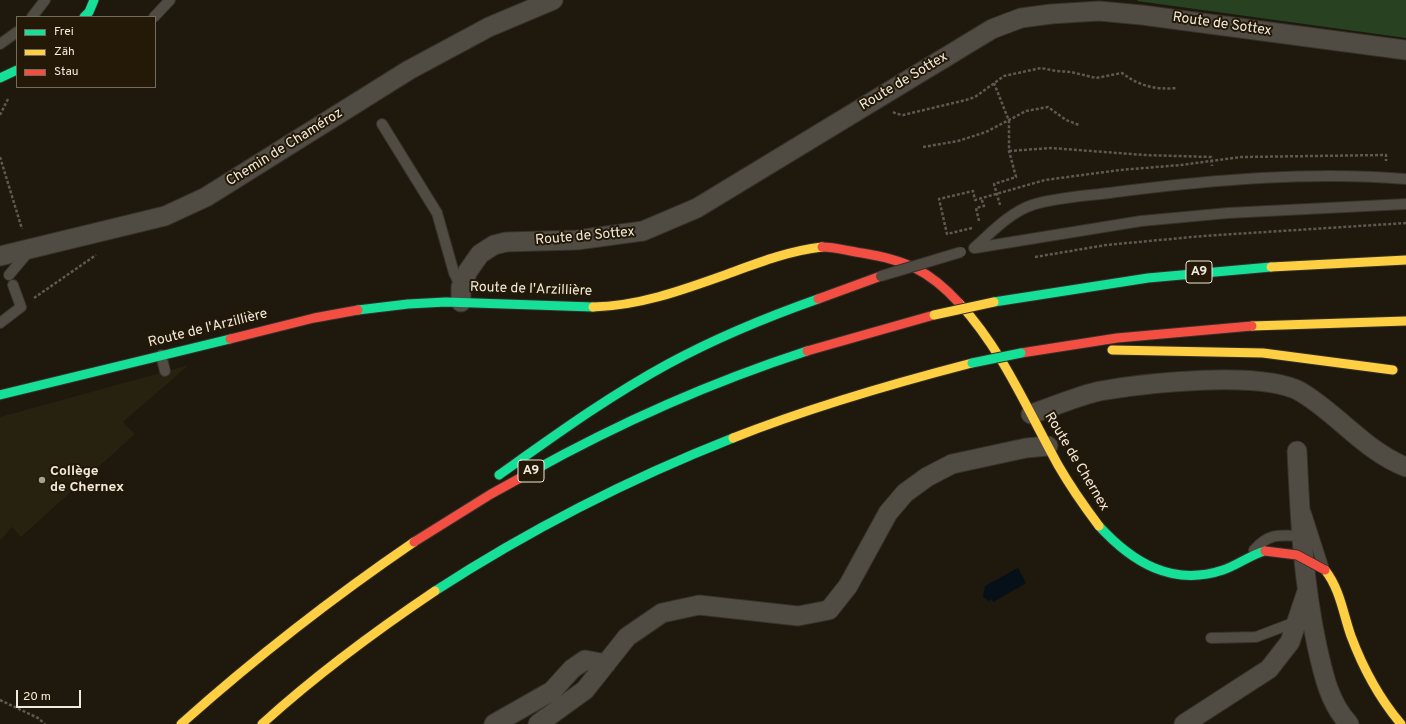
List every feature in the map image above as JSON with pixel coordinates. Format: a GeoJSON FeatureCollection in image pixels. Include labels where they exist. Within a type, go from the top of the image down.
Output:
{"type":"FeatureCollection","features":[{"type":"Feature","properties":{"kind":"main road"},"geometry":{"type":"LineString","coordinates":[[85,16],[89,12],[94,0]]}},
{"type":"Feature","properties":{"kind":"main road"},"geometry":{"type":"LineString","coordinates":[[0,78],[16,70]]}},
{"type":"Feature","properties":{"kind":"main road","name":"Route de l'Arzillière"},"geometry":{"type":"LineString","coordinates":[[0,395],[338,313],[415,303],[461,294],[572,308],[623,304],[679,290],[789,252],[825,247],[882,256],[910,264],[937,280],[978,325],[1011,374]]}},
{"type":"Feature","properties":{"kind":"main road","name":"A9"},"geometry":{"type":"LineString","coordinates":[[181,724],[276,642],[326,604],[435,527],[507,484],[576,447],[646,413],[700,390],[806,351],[934,315],[1070,288],[1230,268],[1406,260]]}},
{"type":"Feature","properties":{"kind":"main road"},"geometry":{"type":"LineString","coordinates":[[494,479],[556,434],[654,372],[693,351],[809,302],[881,276]]}},
{"type":"Feature","properties":{"kind":"main road"},"geometry":{"type":"LineString","coordinates":[[262,724],[308,684],[402,614],[533,532],[601,495],[734,437],[812,408],[898,382],[972,363],[1045,349],[1172,331],[1233,326],[1406,321]]}},
{"type":"Feature","properties":{"kind":"main road"},"geometry":{"type":"LineString","coordinates":[[1045,349],[1263,353],[1393,370]]}},
{"type":"Feature","properties":{"kind":"main road","name":"Route de Chernex"},"geometry":{"type":"LineString","coordinates":[[1011,374],[1068,482],[1095,521],[1124,552],[1139,563],[1158,571],[1178,575],[1202,575],[1234,566],[1250,555],[1265,551],[1292,553],[1304,557],[1325,570],[1332,577],[1337,589],[1346,623],[1360,661],[1385,706],[1401,724]]}},
{"type":"Feature","properties":{"kind":"main road"},"geometry":{"type":"LineString","coordinates":[[435,527],[482,488]]}},
{"type":"Feature","properties":{"kind":"street","name":"Chemin de Chaméroz"},"geometry":{"type":"LineString","coordinates":[[0,256],[165,216],[206,197],[408,70],[488,27],[553,0]]}},
{"type":"Feature","properties":{"kind":"street","name":"Route de Sottex"},"geometry":{"type":"LineString","coordinates":[[461,294],[473,262],[480,254],[494,245],[506,242],[577,240],[643,231],[697,208],[992,29],[1021,18],[1051,14],[1099,11],[1142,15],[1406,50]]}},
{"type":"Feature","properties":{"kind":"street"},"geometry":{"type":"LineString","coordinates":[[1031,414],[1098,392],[1167,383],[1228,380],[1276,383],[1298,391],[1318,403],[1376,451],[1406,467]]}},
{"type":"Feature","properties":{"kind":"street"},"geometry":{"type":"LineString","coordinates":[[538,724],[585,690],[627,637],[662,613],[699,605],[798,616],[828,610],[848,586],[888,513],[905,493],[927,477],[952,464],[1026,448],[1048,446]]}},
{"type":"Feature","properties":{"kind":"street"},"geometry":{"type":"LineString","coordinates":[[1297,451],[1300,536],[1307,590],[1325,681],[1340,715],[1349,724]]}},
{"type":"Feature","properties":{"kind":"street"},"geometry":{"type":"LineString","coordinates":[[1184,724],[1268,669],[1290,642],[1307,590]]}},
{"type":"Feature","properties":{"kind":"street"},"geometry":{"type":"LineString","coordinates":[[494,724],[552,691],[572,669],[585,660],[606,664]]}},
{"type":"Feature","properties":{"kind":"lane"},"geometry":{"type":"LineString","coordinates":[[33,16],[45,0]]}},
{"type":"Feature","properties":{"kind":"lane"},"geometry":{"type":"LineString","coordinates":[[155,16],[170,0]]}},
{"type":"Feature","properties":{"kind":"lane"},"geometry":{"type":"LineString","coordinates":[[0,44],[16,33]]}},
{"type":"Feature","properties":{"kind":"lane"},"geometry":{"type":"LineString","coordinates":[[382,124],[437,213],[461,294]]}},
{"type":"Feature","properties":{"kind":"lane"},"geometry":{"type":"LineString","coordinates":[[974,248],[1005,221],[1023,209],[1050,201],[1138,189],[1284,177],[1342,176],[1406,179]]}},
{"type":"Feature","properties":{"kind":"lane"},"geometry":{"type":"LineString","coordinates":[[881,276],[974,248],[1141,222],[1228,213],[1406,204]]}},
{"type":"Feature","properties":{"kind":"lane"},"geometry":{"type":"LineString","coordinates":[[9,275],[30,249]]}},
{"type":"Feature","properties":{"kind":"lane"},"geometry":{"type":"LineString","coordinates":[[0,323],[21,307],[13,285]]}},
{"type":"Feature","properties":{"kind":"lane"},"geometry":{"type":"LineString","coordinates":[[161,355],[165,371]]}},
{"type":"Feature","properties":{"kind":"lane"},"geometry":{"type":"LineString","coordinates":[[1393,370],[1406,373]]}},
{"type":"Feature","properties":{"kind":"lane"},"geometry":{"type":"LineString","coordinates":[[1299,504],[1304,506],[1325,570]]}},
{"type":"Feature","properties":{"kind":"lane"},"geometry":{"type":"LineString","coordinates":[[1250,555],[1263,540],[1279,534],[1300,536]]}},
{"type":"Feature","properties":{"kind":"lane"},"geometry":{"type":"LineString","coordinates":[[1211,638],[1256,637],[1298,621]]}},
{"type":"Feature","properties":{"kind":"path"},"geometry":{"type":"LineString","coordinates":[[880,96],[894,112],[903,115],[975,97],[1004,76],[1041,68],[1071,72],[1096,78],[1122,73],[1131,80],[1151,88],[1177,88]]}},
{"type":"Feature","properties":{"kind":"path"},"geometry":{"type":"LineString","coordinates":[[993,83],[1009,121],[1010,151],[1016,177],[994,184],[1005,221]]}},
{"type":"Feature","properties":{"kind":"path"},"geometry":{"type":"LineString","coordinates":[[923,147],[958,141],[986,132],[1026,111],[1048,107],[1066,120],[1079,126]]}},
{"type":"Feature","properties":{"kind":"path"},"geometry":{"type":"LineString","coordinates":[[1010,151],[1051,148],[1144,155],[1211,157],[1212,182]]}},
{"type":"Feature","properties":{"kind":"path"},"geometry":{"type":"LineString","coordinates":[[0,157],[30,249]]}},
{"type":"Feature","properties":{"kind":"path"},"geometry":{"type":"LineString","coordinates":[[1035,257],[1106,245],[1180,238],[1406,223]]}},
{"type":"Feature","properties":{"kind":"path"},"geometry":{"type":"LineString","coordinates":[[21,307],[99,253]]}},
{"type":"Feature","properties":{"kind":"path"},"geometry":{"type":"LineString","coordinates":[[0,700],[38,718],[45,724]]}},
{"type":"Feature","properties":{"kind":"shaded area","name":"Collège de Chernex"},"geometry":{"type":"Polygon","coordinates":[[[189,365],[123,422],[135,434],[21,537],[12,527],[0,541],[0,417],[189,365]]]}},
{"type":"Feature","properties":{"kind":"shaded area"},"geometry":{"type":"Polygon","coordinates":[[[1018,568],[1026,583],[993,602],[992,599],[989,601],[983,597],[985,586],[1018,568]]]}},
{"type":"Feature","properties":{"kind":"green space"},"geometry":{"type":"Polygon","coordinates":[[[1406,0],[1406,38],[1137,1],[1406,0]]]}},
{"type":"Feature","properties":{"kind":"traffic: fast"},"geometry":{"type":"LineString","coordinates":[[85,16],[89,12],[94,0]]}},
{"type":"Feature","properties":{"kind":"traffic: fast"},"geometry":{"type":"LineString","coordinates":[[0,78],[16,70]]}},
{"type":"Feature","properties":{"kind":"traffic: fast"},"geometry":{"type":"LineString","coordinates":[[994,302],[1148,278],[1271,267]]}},
{"type":"Feature","properties":{"kind":"traffic: fast"},"geometry":{"type":"LineString","coordinates":[[499,475],[561,431],[646,376],[705,345],[742,328],[818,299]]}},
{"type":"Feature","properties":{"kind":"traffic: fast"},"geometry":{"type":"LineString","coordinates":[[358,310],[408,304],[446,302],[593,307]]}},
{"type":"Feature","properties":{"kind":"traffic: fast"},"geometry":{"type":"LineString","coordinates":[[0,395],[230,339]]}},
{"type":"Feature","properties":{"kind":"traffic: fast"},"geometry":{"type":"LineString","coordinates":[[531,472],[632,420],[666,405],[736,376],[807,351]]}},
{"type":"Feature","properties":{"kind":"traffic: fast"},"geometry":{"type":"LineString","coordinates":[[972,363],[1021,353]]}},
{"type":"Feature","properties":{"kind":"traffic: fast"},"geometry":{"type":"LineString","coordinates":[[435,591],[507,547],[580,507],[618,488],[733,438]]}},
{"type":"Feature","properties":{"kind":"traffic: fast"},"geometry":{"type":"LineString","coordinates":[[1099,526],[1112,539],[1139,560],[1154,568],[1170,573],[1187,575],[1204,574],[1223,570],[1265,551]]}},
{"type":"Feature","properties":{"kind":"traffic: slow"},"geometry":{"type":"LineString","coordinates":[[593,307],[626,304],[659,297],[771,258],[822,247]]}},
{"type":"Feature","properties":{"kind":"traffic: slow"},"geometry":{"type":"LineString","coordinates":[[1271,267],[1406,260]]}},
{"type":"Feature","properties":{"kind":"traffic: slow"},"geometry":{"type":"LineString","coordinates":[[934,315],[994,302]]}},
{"type":"Feature","properties":{"kind":"traffic: slow"},"geometry":{"type":"LineString","coordinates":[[959,303],[975,321],[989,341],[1013,381],[1063,473],[1077,496],[1099,526]]}},
{"type":"Feature","properties":{"kind":"traffic: slow"},"geometry":{"type":"LineString","coordinates":[[1252,326],[1406,321]]}},
{"type":"Feature","properties":{"kind":"traffic: slow"},"geometry":{"type":"LineString","coordinates":[[1112,350],[1263,353],[1393,370]]}},
{"type":"Feature","properties":{"kind":"traffic: slow"},"geometry":{"type":"LineString","coordinates":[[733,438],[792,416],[851,397],[972,363]]}},
{"type":"Feature","properties":{"kind":"traffic: slow"},"geometry":{"type":"LineString","coordinates":[[181,724],[294,629],[414,542]]}},
{"type":"Feature","properties":{"kind":"traffic: slow"},"geometry":{"type":"LineString","coordinates":[[1325,570],[1338,593],[1351,636],[1366,671],[1386,704],[1401,724]]}},
{"type":"Feature","properties":{"kind":"traffic: slow"},"geometry":{"type":"LineString","coordinates":[[262,724],[303,688],[346,654],[435,591]]}},
{"type":"Feature","properties":{"kind":"traffic: jam"},"geometry":{"type":"LineString","coordinates":[[822,247],[837,248],[904,263],[937,282],[959,303]]}},
{"type":"Feature","properties":{"kind":"traffic: jam"},"geometry":{"type":"LineString","coordinates":[[818,299],[881,276]]}},
{"type":"Feature","properties":{"kind":"traffic: jam"},"geometry":{"type":"LineString","coordinates":[[230,339],[314,318],[358,310]]}},
{"type":"Feature","properties":{"kind":"traffic: jam"},"geometry":{"type":"LineString","coordinates":[[807,351],[934,315]]}},
{"type":"Feature","properties":{"kind":"traffic: jam"},"geometry":{"type":"LineString","coordinates":[[1021,353],[1117,338],[1252,326]]}},
{"type":"Feature","properties":{"kind":"traffic: jam"},"geometry":{"type":"LineString","coordinates":[[414,542],[491,494],[531,472]]}},
{"type":"Feature","properties":{"kind":"traffic: jam"},"geometry":{"type":"LineString","coordinates":[[1265,551],[1297,555],[1325,570]]}},
{"type":"Feature","properties":{"kind":"place","name":"Collège de Chernex"},"geometry":{"type":"Point","coordinates":[42,480]}}]}
